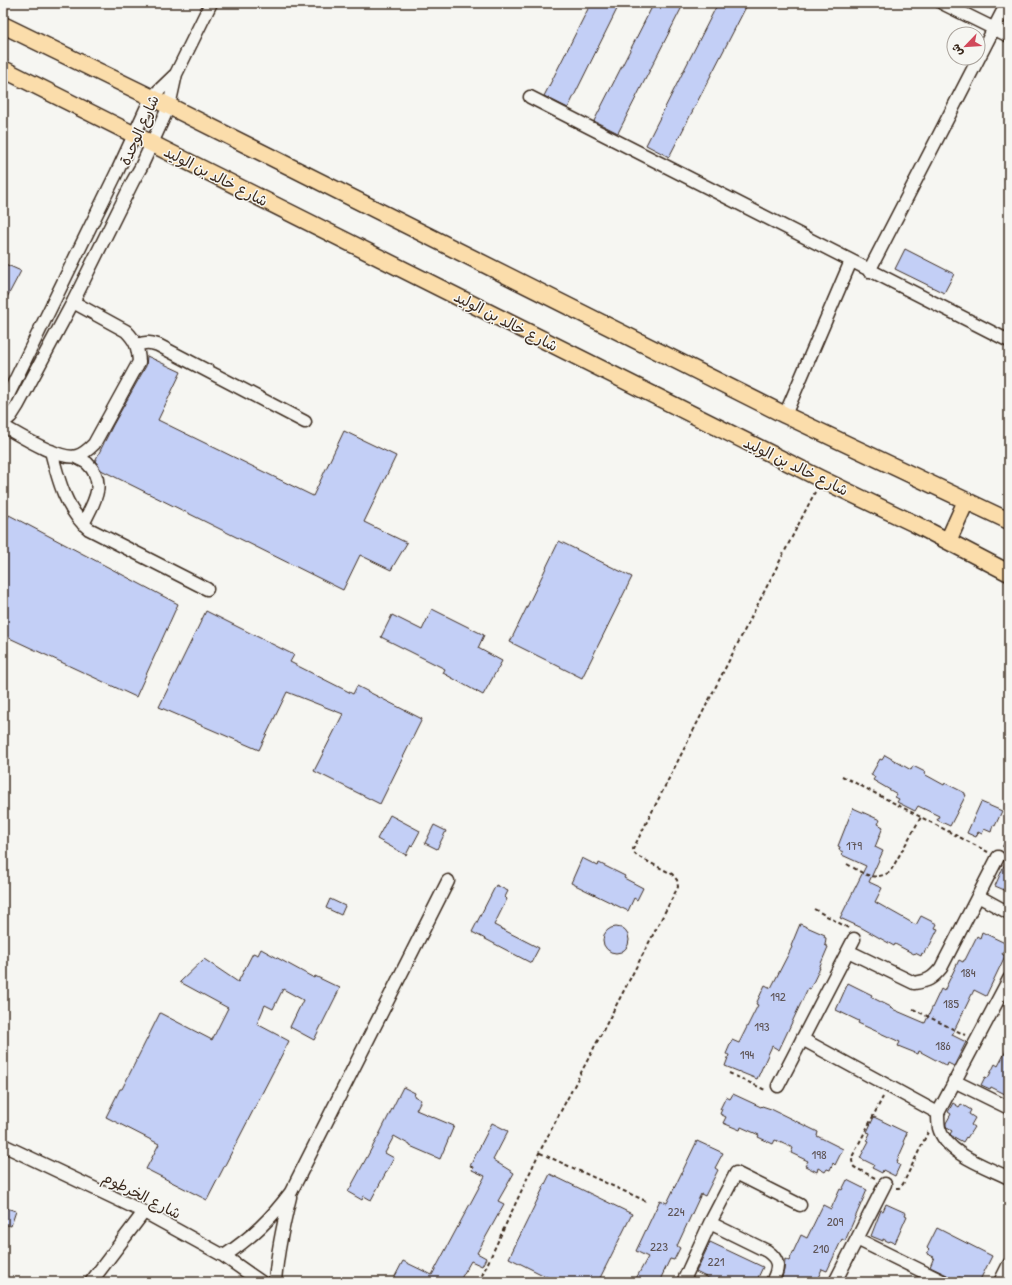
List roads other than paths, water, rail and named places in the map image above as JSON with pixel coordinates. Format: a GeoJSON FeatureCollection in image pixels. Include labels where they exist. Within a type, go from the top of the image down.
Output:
{"type":"FeatureCollection","features":[{"type":"Feature","properties":{"kind":"main road"},"geometry":{"type":"LineString","coordinates":[[3,25],[169,106],[785,415],[1009,521]]}},
{"type":"Feature","properties":{"kind":"main road","name":"شارع خالد بن الوليد"},"geometry":{"type":"LineString","coordinates":[[3,69],[821,479],[948,541],[1009,573]]}},
{"type":"Feature","properties":{"kind":"main road"},"geometry":{"type":"LineString","coordinates":[[948,541],[966,501]]}},
{"type":"Feature","properties":{"kind":"street"},"geometry":{"type":"LineString","coordinates":[[176,74],[211,3]]}},
{"type":"Feature","properties":{"kind":"street"},"geometry":{"type":"LineString","coordinates":[[942,3],[1009,36]]}},
{"type":"Feature","properties":{"kind":"street"},"geometry":{"type":"LineString","coordinates":[[869,271],[1007,3]]}},
{"type":"Feature","properties":{"kind":"street","name":"شارع الوحدة"},"geometry":{"type":"LineString","coordinates":[[3,407],[135,135],[151,98],[176,74]]}},
{"type":"Feature","properties":{"kind":"street","name":"شارع الوحدة"},"geometry":{"type":"LineString","coordinates":[[3,422],[11,416],[18,405],[73,302],[169,106],[176,74]]}},
{"type":"Feature","properties":{"kind":"street"},"geometry":{"type":"LineString","coordinates":[[530,96],[869,271],[1009,341]]}},
{"type":"Feature","properties":{"kind":"street"},"geometry":{"type":"LineString","coordinates":[[785,415],[851,261]]}},
{"type":"Feature","properties":{"kind":"street"},"geometry":{"type":"LineString","coordinates":[[73,302],[126,331],[137,345],[139,362],[94,444],[86,452],[76,457]]}},
{"type":"Feature","properties":{"kind":"street"},"geometry":{"type":"LineString","coordinates":[[137,345],[144,343],[158,345],[305,422]]}},
{"type":"Feature","properties":{"kind":"street"},"geometry":{"type":"LineString","coordinates":[[3,426],[51,451],[64,456],[76,457],[86,463],[95,474],[98,488],[94,503],[83,524]]}},
{"type":"Feature","properties":{"kind":"street"},"geometry":{"type":"LineString","coordinates":[[51,451],[58,478],[68,503],[76,517],[83,524],[89,529],[207,589]]}},
{"type":"Feature","properties":{"kind":"street"},"geometry":{"type":"LineString","coordinates":[[848,951],[914,983],[925,982],[934,976],[941,968],[998,857]]}},
{"type":"Feature","properties":{"kind":"street"},"geometry":{"type":"LineString","coordinates":[[224,1256],[243,1244],[265,1224],[291,1192],[448,881]]}},
{"type":"Feature","properties":{"kind":"street"},"geometry":{"type":"LineString","coordinates":[[978,896],[1009,912]]}},
{"type":"Feature","properties":{"kind":"street"},"geometry":{"type":"LineString","coordinates":[[778,1086],[854,939]]}},
{"type":"Feature","properties":{"kind":"street"},"geometry":{"type":"LineString","coordinates":[[1009,980],[938,1113],[939,1129],[948,1144],[961,1155],[1009,1178]]}},
{"type":"Feature","properties":{"kind":"street"},"geometry":{"type":"LineString","coordinates":[[802,1039],[938,1113]]}},
{"type":"Feature","properties":{"kind":"street"},"geometry":{"type":"LineString","coordinates":[[954,1081],[1009,1108]]}},
{"type":"Feature","properties":{"kind":"street","name":"شارع الخرطوم"},"geometry":{"type":"LineString","coordinates":[[3,1145],[144,1212],[224,1256],[261,1282]]}},
{"type":"Feature","properties":{"kind":"street"},"geometry":{"type":"LineString","coordinates":[[683,1282],[710,1223],[736,1173],[800,1205]]}},
{"type":"Feature","properties":{"kind":"street"},"geometry":{"type":"LineString","coordinates":[[835,1282],[885,1184]]}},
{"type":"Feature","properties":{"kind":"street"},"geometry":{"type":"LineString","coordinates":[[275,1282],[280,1242],[291,1192]]}},
{"type":"Feature","properties":{"kind":"street"},"geometry":{"type":"LineString","coordinates":[[91,1282],[144,1212]]}},
{"type":"Feature","properties":{"kind":"street"},"geometry":{"type":"LineString","coordinates":[[710,1223],[773,1256],[777,1263],[778,1271],[772,1282]]}},
{"type":"Feature","properties":{"kind":"street"},"geometry":{"type":"LineString","coordinates":[[857,1239],[944,1282]]}},
{"type":"Feature","properties":{"kind":"street"},"geometry":{"type":"LineString","coordinates":[[1000,1282],[1009,1264]]}}]}
